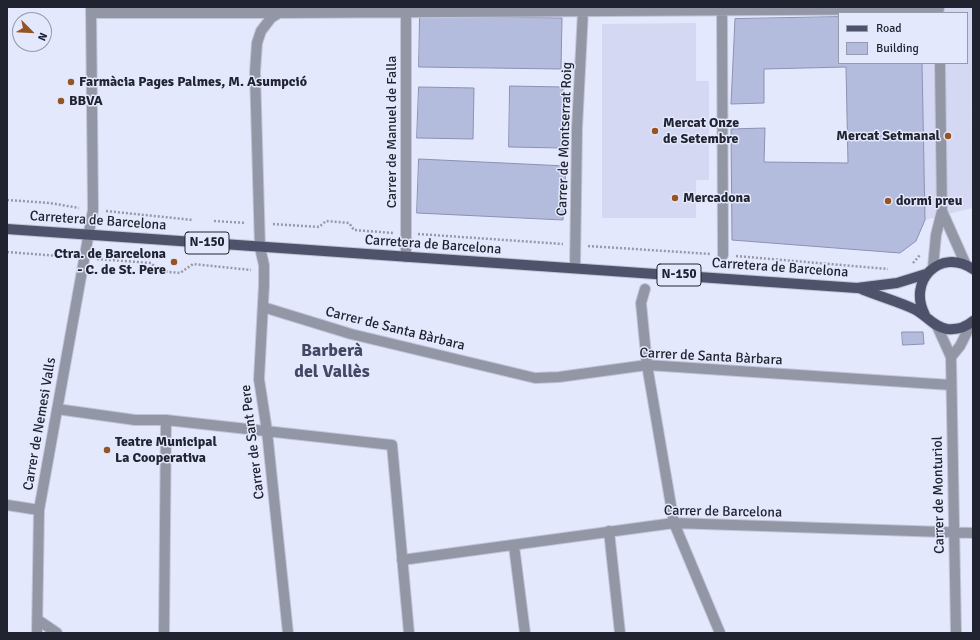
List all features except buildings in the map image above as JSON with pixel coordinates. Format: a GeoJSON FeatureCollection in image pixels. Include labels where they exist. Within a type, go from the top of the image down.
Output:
{"type":"FeatureCollection","features":[{"type":"Feature","properties":{"kind":"main road","name":"Carretera de Barcelona"},"geometry":{"type":"LineString","coordinates":[[7,229],[260,248],[857,288]]}},
{"type":"Feature","properties":{"kind":"main road","name":"N-150"},"geometry":{"type":"LineString","coordinates":[[857,288],[897,283],[953,262],[970,267]]}},
{"type":"Feature","properties":{"kind":"main road"},"geometry":{"type":"LineString","coordinates":[[925,315],[920,306],[919,298],[922,281],[930,270]]}},
{"type":"Feature","properties":{"kind":"main road","name":"N-150"},"geometry":{"type":"LineString","coordinates":[[857,288],[925,315],[937,326]]}},
{"type":"Feature","properties":{"kind":"main road"},"geometry":{"type":"LineString","coordinates":[[937,326],[948,329],[956,329],[972,322]]}},
{"type":"Feature","properties":{"kind":"street"},"geometry":{"type":"LineString","coordinates":[[91,10],[279,13],[406,10],[583,11],[648,8],[722,10],[939,10]]}},
{"type":"Feature","properties":{"kind":"street","name":"Carrer de Nemesi Valls"},"geometry":{"type":"LineString","coordinates":[[37,633],[39,510],[83,258],[93,210],[91,10]]}},
{"type":"Feature","properties":{"kind":"street","name":"Carrer de Manuel de Falla"},"geometry":{"type":"LineString","coordinates":[[406,10],[406,257]]}},
{"type":"Feature","properties":{"kind":"street"},"geometry":{"type":"LineString","coordinates":[[722,10],[723,255]]}},
{"type":"Feature","properties":{"kind":"street","name":"Carrer de Montserrat Roig"},"geometry":{"type":"LineString","coordinates":[[575,268],[577,128],[583,11]]}},
{"type":"Feature","properties":{"kind":"street","name":"Carrer de Sant Pere"},"geometry":{"type":"LineString","coordinates":[[279,13],[271,18],[260,31],[257,43],[255,72],[260,248],[264,271],[259,379],[267,431],[288,633]]}},
{"type":"Feature","properties":{"kind":"street"},"geometry":{"type":"LineString","coordinates":[[930,270],[942,211],[940,64]]}},
{"type":"Feature","properties":{"kind":"street"},"geometry":{"type":"LineString","coordinates":[[942,211],[970,267]]}},
{"type":"Feature","properties":{"kind":"street"},"geometry":{"type":"LineString","coordinates":[[645,289],[642,303],[647,365],[674,523],[720,633]]}},
{"type":"Feature","properties":{"kind":"street","name":"Carrer de Santa Bàrbara"},"geometry":{"type":"LineString","coordinates":[[263,307],[351,334],[535,378],[559,377],[647,365],[951,385]]}},
{"type":"Feature","properties":{"kind":"street"},"geometry":{"type":"LineString","coordinates":[[951,357],[960,346],[972,322]]}},
{"type":"Feature","properties":{"kind":"street","name":"Carrer de Monturiol"},"geometry":{"type":"LineString","coordinates":[[937,326],[951,357],[956,633]]}},
{"type":"Feature","properties":{"kind":"street"},"geometry":{"type":"LineString","coordinates":[[57,409],[135,420],[166,420],[392,445],[409,633]]}},
{"type":"Feature","properties":{"kind":"street"},"geometry":{"type":"LineString","coordinates":[[164,633],[166,420]]}},
{"type":"Feature","properties":{"kind":"street"},"geometry":{"type":"LineString","coordinates":[[7,505],[39,510]]}},
{"type":"Feature","properties":{"kind":"street","name":"Carrer de Barcelona"},"geometry":{"type":"LineString","coordinates":[[402,560],[514,546],[674,523],[954,531],[973,533]]}},
{"type":"Feature","properties":{"kind":"street"},"geometry":{"type":"LineString","coordinates":[[609,532],[620,633]]}},
{"type":"Feature","properties":{"kind":"street"},"geometry":{"type":"LineString","coordinates":[[514,546],[525,633]]}},
{"type":"Feature","properties":{"kind":"street"},"geometry":{"type":"LineString","coordinates":[[38,620],[57,633]]}},
{"type":"Feature","properties":{"kind":"path","name":"Carretera de Barcelona"},"geometry":{"type":"LineString","coordinates":[[214,221],[319,227],[326,221],[349,223],[354,230],[805,261],[890,270]]}},
{"type":"Feature","properties":{"kind":"path"},"geometry":{"type":"LineString","coordinates":[[911,264],[924,249],[927,237],[936,235]]}},
{"type":"Feature","properties":{"kind":"path"},"geometry":{"type":"LineString","coordinates":[[7,252],[151,263],[158,271],[180,273],[193,264],[264,271]]}},
{"type":"Feature","properties":{"kind":"shaded area","name":"Mercat Setmanal"},"geometry":{"type":"Polygon","coordinates":[[[923,7],[971,7],[972,208],[925,220],[922,64],[968,64],[968,12],[923,12],[923,7]]]}},
{"type":"Feature","properties":{"kind":"shaded area"},"geometry":{"type":"Polygon","coordinates":[[[971,7],[973,7],[973,209],[972,208],[971,7]]]}},
{"type":"Feature","properties":{"kind":"shaded area","name":"Mercat Onze de Setembre"},"geometry":{"type":"Polygon","coordinates":[[[696,23],[696,81],[709,81],[709,180],[696,180],[696,218],[602,218],[602,24],[696,23]]]}},
{"type":"Feature","properties":{"kind":"place","name":"Farmàcia Pages Palmes, M. Asumpció"},"geometry":{"type":"Point","coordinates":[71,82]}},
{"type":"Feature","properties":{"kind":"place","name":"BBVA"},"geometry":{"type":"Point","coordinates":[61,101]}},
{"type":"Feature","properties":{"kind":"place","name":"Mercat Onze de Setembre"},"geometry":{"type":"Point","coordinates":[655,131]}},
{"type":"Feature","properties":{"kind":"place","name":"Mercat Setmanal"},"geometry":{"type":"Point","coordinates":[948,136]}},
{"type":"Feature","properties":{"kind":"place","name":"Mercadona"},"geometry":{"type":"Point","coordinates":[675,198]}},
{"type":"Feature","properties":{"kind":"place","name":"dormi preu"},"geometry":{"type":"Point","coordinates":[888,201]}},
{"type":"Feature","properties":{"kind":"place","name":"Ctra. de Barcelona - C. de St. Pere"},"geometry":{"type":"Point","coordinates":[174,262]}},
{"type":"Feature","properties":{"kind":"place","name":"Teatre Municipal La Cooperativa"},"geometry":{"type":"Point","coordinates":[107,450]}},
{"type":"Feature","properties":{"kind":"district","name":"Barberà del Vallès"},"geometry":{"type":"Point","coordinates":[332,361]}}]}
